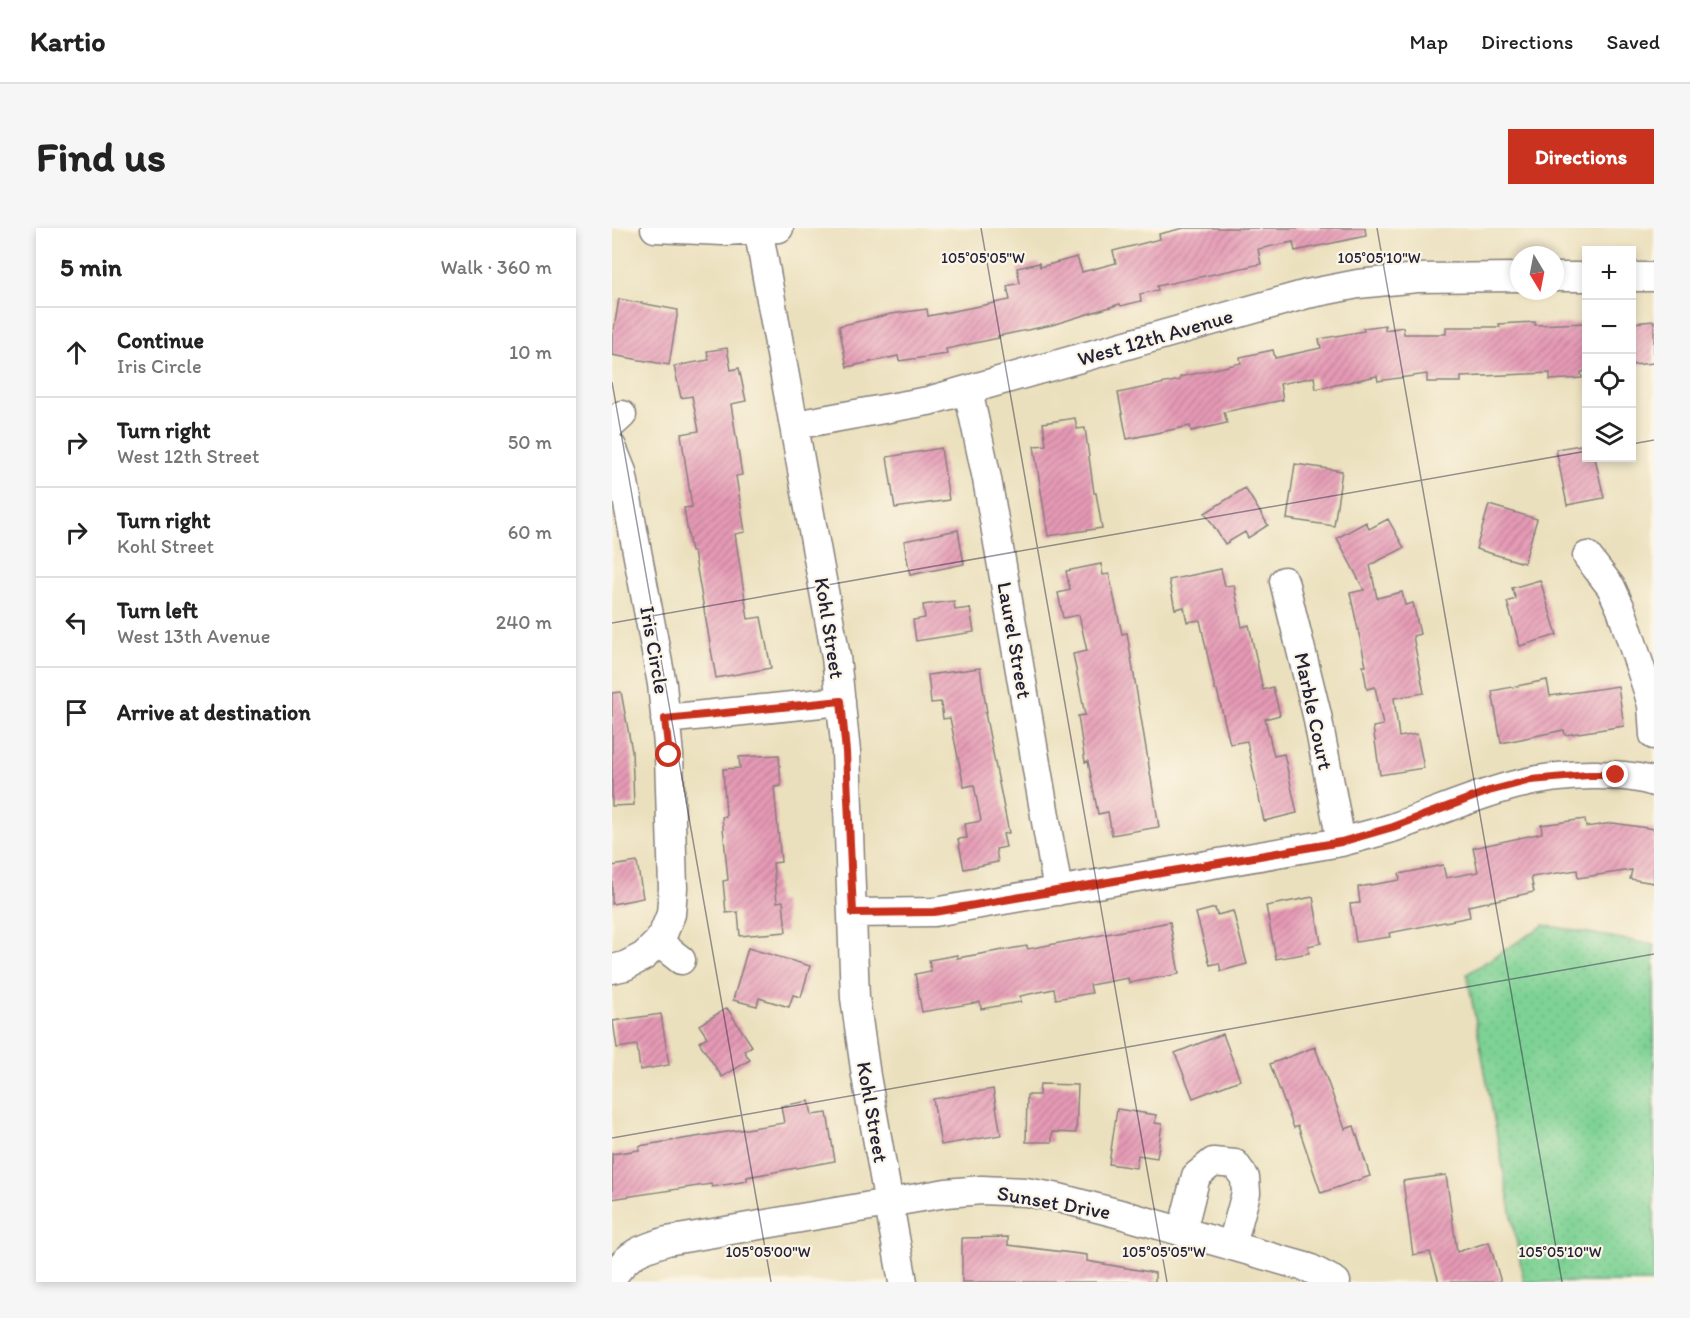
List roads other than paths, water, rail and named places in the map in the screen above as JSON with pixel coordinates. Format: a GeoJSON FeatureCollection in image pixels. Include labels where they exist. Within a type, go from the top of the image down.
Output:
{"type":"FeatureCollection","features":[{"type":"Feature","properties":{"kind":"street"},"geometry":{"type":"LineString","coordinates":[[655,228],[723,231],[765,228]]}},
{"type":"Feature","properties":{"kind":"street","name":"Kohl Street"},"geometry":{"type":"LineString","coordinates":[[765,228],[795,425],[836,657],[846,752],[855,998],[866,1076],[903,1282]]}},
{"type":"Feature","properties":{"kind":"street"},"geometry":{"type":"LineString","coordinates":[[1564,277],[1582,277]]}},
{"type":"Feature","properties":{"kind":"street"},"geometry":{"type":"LineString","coordinates":[[1636,277],[1654,277]]}},
{"type":"Feature","properties":{"kind":"street","name":"West 12th Avenue"},"geometry":{"type":"LineString","coordinates":[[795,425],[928,401],[1317,292],[1358,284],[1417,278],[1510,278]]}},
{"type":"Feature","properties":{"kind":"street","name":"Laurel Street"},"geometry":{"type":"LineString","coordinates":[[968,390],[989,491],[1058,891]]}},
{"type":"Feature","properties":{"kind":"street","name":"Iris Circle"},"geometry":{"type":"LineString","coordinates":[[612,447],[622,472],[662,684],[669,755],[673,888],[671,914],[658,942],[644,956],[626,966],[612,969]]}},
{"type":"Feature","properties":{"kind":"street"},"geometry":{"type":"LineString","coordinates":[[853,913],[934,912],[1341,842],[1393,827],[1489,791],[1531,780],[1588,775],[1650,780],[1654,737],[1652,705],[1621,609],[1611,587],[1587,556]]}},
{"type":"Feature","properties":{"kind":"street","name":"Marble Court"},"geometry":{"type":"LineString","coordinates":[[1284,581],[1317,715],[1341,842]]}},
{"type":"Feature","properties":{"kind":"street"},"geometry":{"type":"LineString","coordinates":[[665,719],[841,701]]}},
{"type":"Feature","properties":{"kind":"street"},"geometry":{"type":"LineString","coordinates":[[658,942],[681,960]]}},
{"type":"Feature","properties":{"kind":"street"},"geometry":{"type":"LineString","coordinates":[[1182,1231],[1197,1176],[1213,1162],[1235,1164],[1245,1178],[1246,1192],[1232,1245]]}},
{"type":"Feature","properties":{"kind":"street","name":"Sunset Drive"},"geometry":{"type":"LineString","coordinates":[[614,1276],[624,1260],[647,1247],[667,1241],[946,1193],[982,1190],[1026,1192],[1059,1198],[1309,1268],[1336,1282]]}}]}
